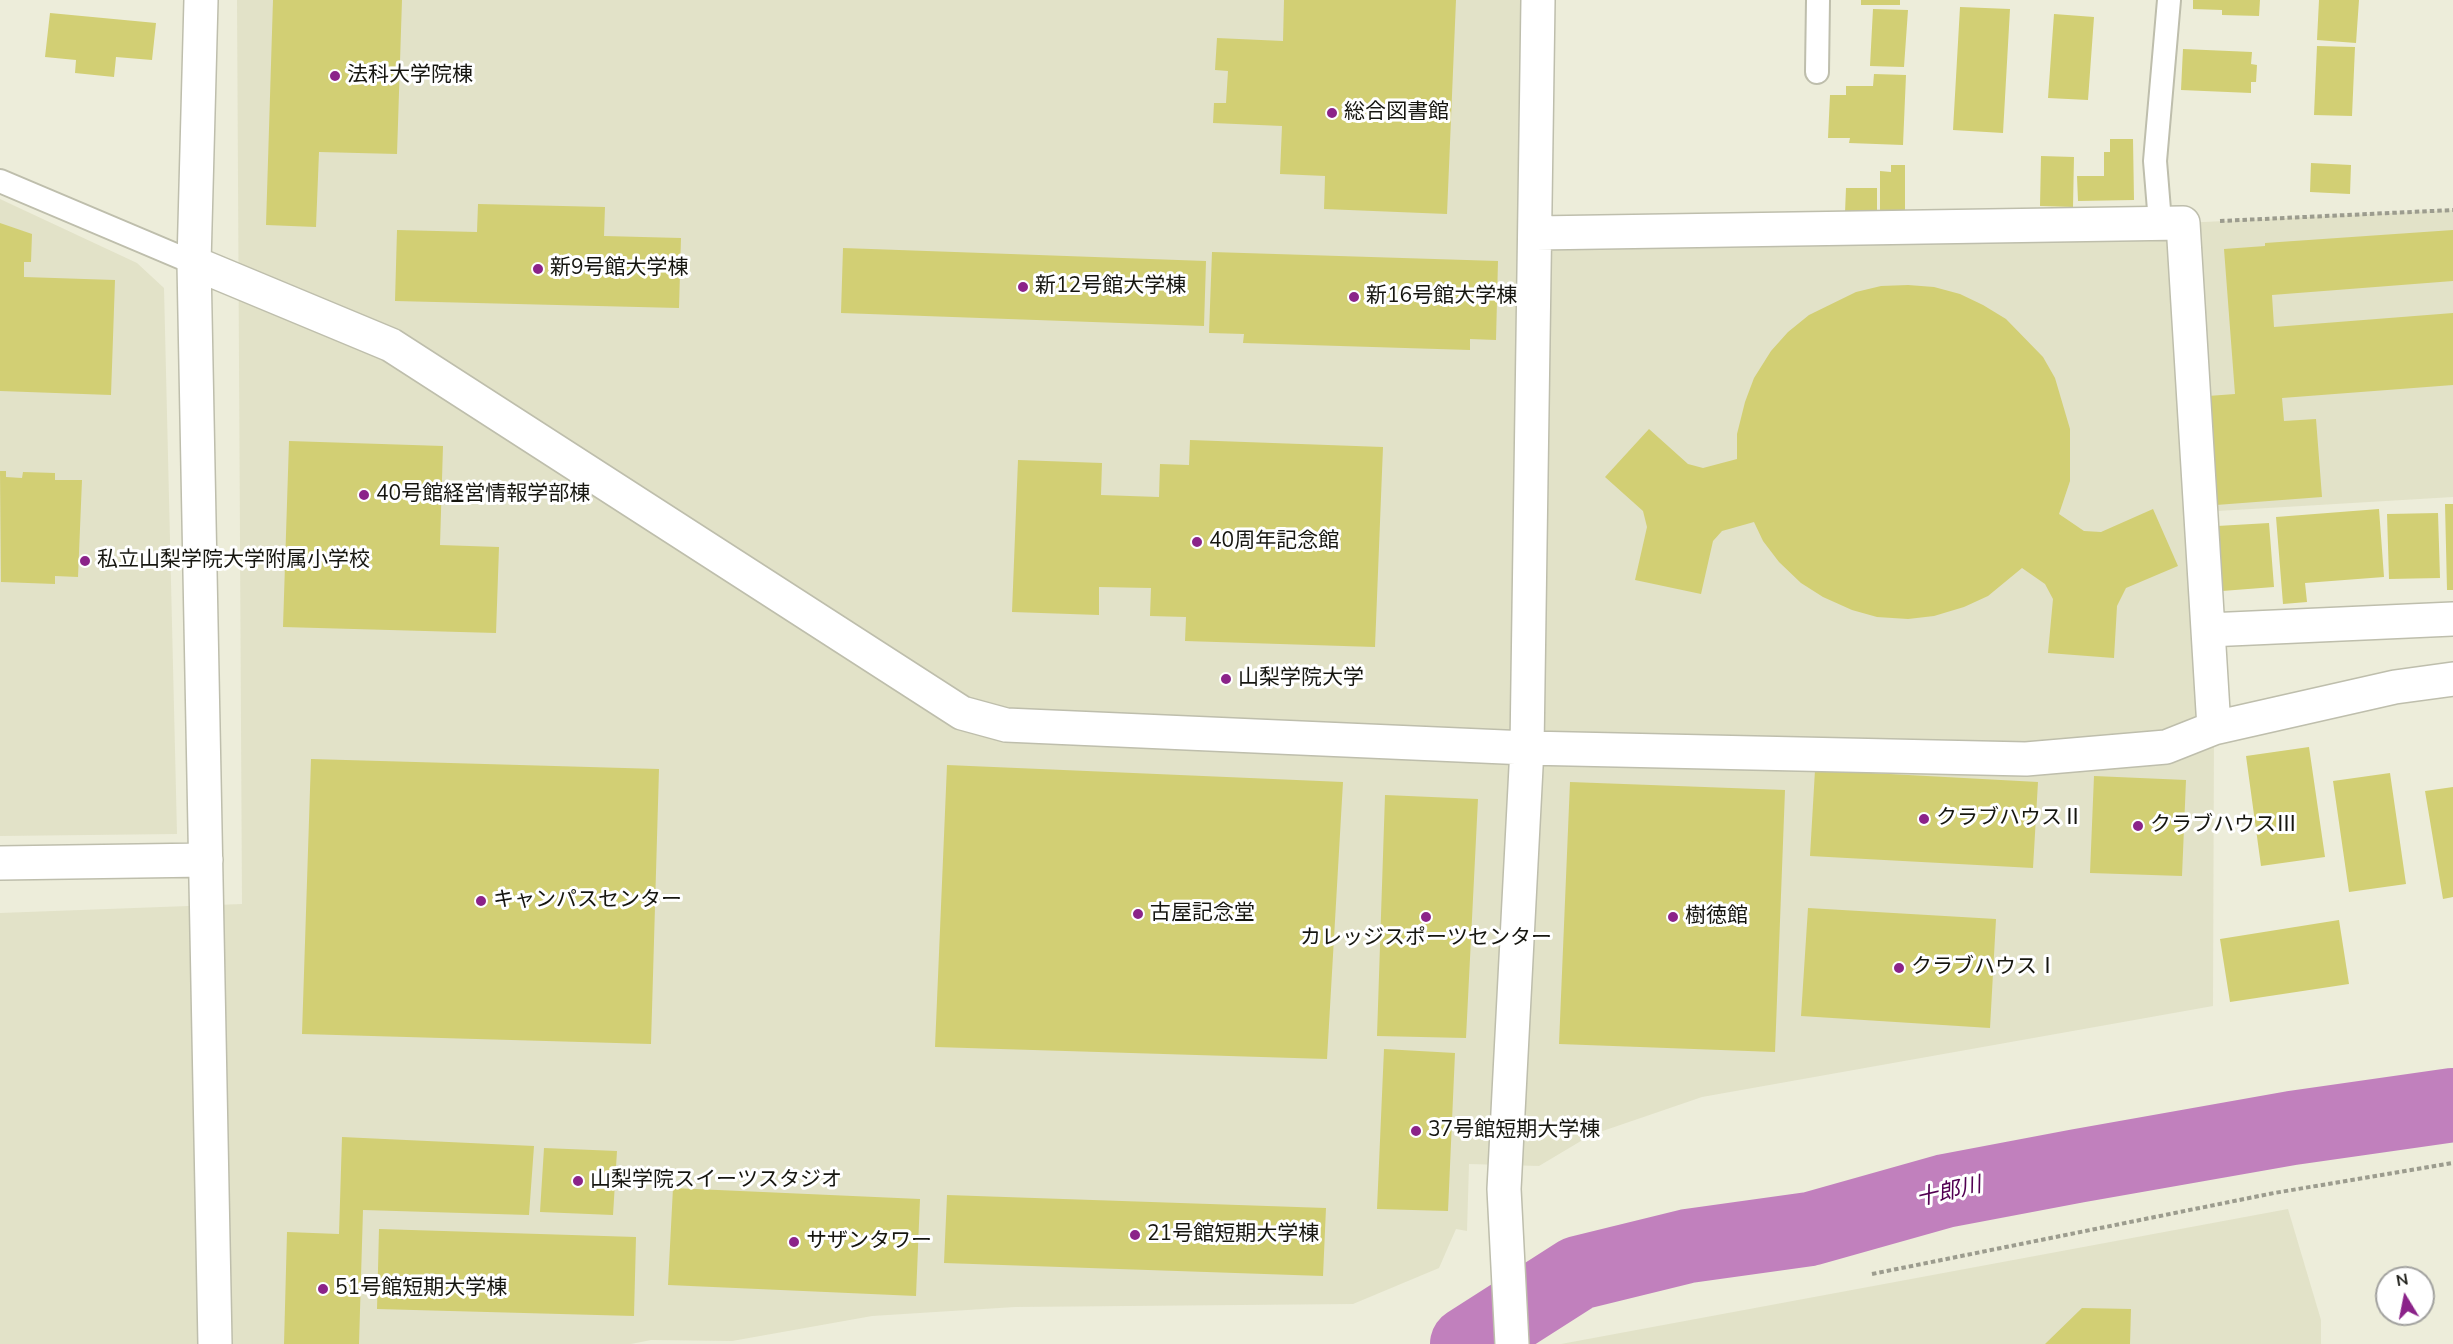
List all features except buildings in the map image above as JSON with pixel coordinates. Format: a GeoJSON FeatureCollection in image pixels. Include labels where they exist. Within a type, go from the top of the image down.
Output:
{"type":"FeatureCollection","features":[{"type":"Feature","properties":{"kind":"street"},"geometry":{"type":"LineString","coordinates":[[201,0],[194,263],[215,1344]]}},
{"type":"Feature","properties":{"kind":"street"},"geometry":{"type":"LineString","coordinates":[[1512,1344],[1504,1189],[1527,747],[1538,0]]}},
{"type":"Feature","properties":{"kind":"street"},"geometry":{"type":"LineString","coordinates":[[1536,233],[2171,223],[2208,630],[2214,728]]}},
{"type":"Feature","properties":{"kind":"street"},"geometry":{"type":"LineString","coordinates":[[194,263],[391,345],[962,713],[1006,725],[1527,747],[2026,759],[2166,747],[2214,728],[2395,687],[2453,680]]}},
{"type":"Feature","properties":{"kind":"street"},"geometry":{"type":"LineString","coordinates":[[2208,630],[2453,619]]}},
{"type":"Feature","properties":{"kind":"street"},"geometry":{"type":"LineString","coordinates":[[0,863],[206,860]]}},
{"type":"Feature","properties":{"kind":"lane"},"geometry":{"type":"LineString","coordinates":[[1817,72],[1818,0]]}},
{"type":"Feature","properties":{"kind":"lane"},"geometry":{"type":"LineString","coordinates":[[2169,0],[2155,161],[2171,223]]}},
{"type":"Feature","properties":{"kind":"lane"},"geometry":{"type":"LineString","coordinates":[[0,181],[194,263]]}},
{"type":"Feature","properties":{"kind":"path"},"geometry":{"type":"LineString","coordinates":[[2171,223],[2453,210]]}},
{"type":"Feature","properties":{"kind":"path"},"geometry":{"type":"LineString","coordinates":[[1872,1274],[2274,1192],[2453,1163]]}},
{"type":"Feature","properties":{"kind":"shaded area","name":"山梨学院大学"},"geometry":{"type":"Polygon","coordinates":[[[237,0],[1522,0],[1536,232],[2183,223],[2453,210],[2453,497],[2201,512],[2214,728],[2213,1006],[1702,1097],[1591,1135],[1539,1166],[1469,1164],[1467,1231],[1456,1229],[1439,1268],[1353,1304],[1015,1307],[872,1316],[732,1341],[651,1340],[631,1344],[0,1344],[0,913],[242,904],[237,0]]]}},
{"type":"Feature","properties":{"kind":"shaded area","name":"私立山梨学院大学附属小学校"},"geometry":{"type":"Polygon","coordinates":[[[0,199],[137,263],[164,288],[177,834],[0,836],[0,199]]]}},
{"type":"Feature","properties":{"kind":"shaded area"},"geometry":{"type":"Polygon","coordinates":[[[2288,1209],[2321,1320],[2321,1344],[1561,1344],[2288,1209]]]}},
{"type":"Feature","properties":{"kind":"waterway","name":"十郎川"},"geometry":{"type":"LineString","coordinates":[[1467,1344],[1578,1273],[1688,1246],[1810,1229],[1945,1191],[2077,1166],[2292,1128],[2453,1105]]}},
{"type":"Feature","properties":{"kind":"place","name":"法科大学院棟"},"geometry":{"type":"Point","coordinates":[335,76]}},
{"type":"Feature","properties":{"kind":"place","name":"総合図書館"},"geometry":{"type":"Point","coordinates":[1332,113]}},
{"type":"Feature","properties":{"kind":"place","name":"新9号館大学棟"},"geometry":{"type":"Point","coordinates":[538,269]}},
{"type":"Feature","properties":{"kind":"place","name":"新12号館大学棟"},"geometry":{"type":"Point","coordinates":[1023,287]}},
{"type":"Feature","properties":{"kind":"place","name":"新16号館大学棟"},"geometry":{"type":"Point","coordinates":[1354,297]}},
{"type":"Feature","properties":{"kind":"place","name":"40号館経営情報学部棟"},"geometry":{"type":"Point","coordinates":[364,495]}},
{"type":"Feature","properties":{"kind":"place","name":"40周年記念館"},"geometry":{"type":"Point","coordinates":[1197,542]}},
{"type":"Feature","properties":{"kind":"place","name":"私立山梨学院大学附属小学校"},"geometry":{"type":"Point","coordinates":[85,561]}},
{"type":"Feature","properties":{"kind":"place","name":"山梨学院大学"},"geometry":{"type":"Point","coordinates":[1226,679]}},
{"type":"Feature","properties":{"kind":"place","name":"クラブハウスⅡ"},"geometry":{"type":"Point","coordinates":[1924,819]}},
{"type":"Feature","properties":{"kind":"place","name":"クラブハウスⅢ"},"geometry":{"type":"Point","coordinates":[2138,826]}},
{"type":"Feature","properties":{"kind":"place","name":"キャンパスセンター"},"geometry":{"type":"Point","coordinates":[481,901]}},
{"type":"Feature","properties":{"kind":"place","name":"古屋記念堂"},"geometry":{"type":"Point","coordinates":[1138,914]}},
{"type":"Feature","properties":{"kind":"place","name":"カレッジスポーツセンター"},"geometry":{"type":"Point","coordinates":[1426,917]}},
{"type":"Feature","properties":{"kind":"place","name":"樹徳館"},"geometry":{"type":"Point","coordinates":[1673,917]}},
{"type":"Feature","properties":{"kind":"place","name":"クラブハウスⅠ"},"geometry":{"type":"Point","coordinates":[1899,968]}},
{"type":"Feature","properties":{"kind":"place","name":"37号館短期大学棟"},"geometry":{"type":"Point","coordinates":[1416,1131]}},
{"type":"Feature","properties":{"kind":"place","name":"山梨学院スイーツスタジオ"},"geometry":{"type":"Point","coordinates":[578,1181]}},
{"type":"Feature","properties":{"kind":"place","name":"21号館短期大学棟"},"geometry":{"type":"Point","coordinates":[1135,1235]}},
{"type":"Feature","properties":{"kind":"place","name":"サザンタワー"},"geometry":{"type":"Point","coordinates":[794,1242]}},
{"type":"Feature","properties":{"kind":"place","name":"51号館短期大学棟"},"geometry":{"type":"Point","coordinates":[323,1289]}}]}
